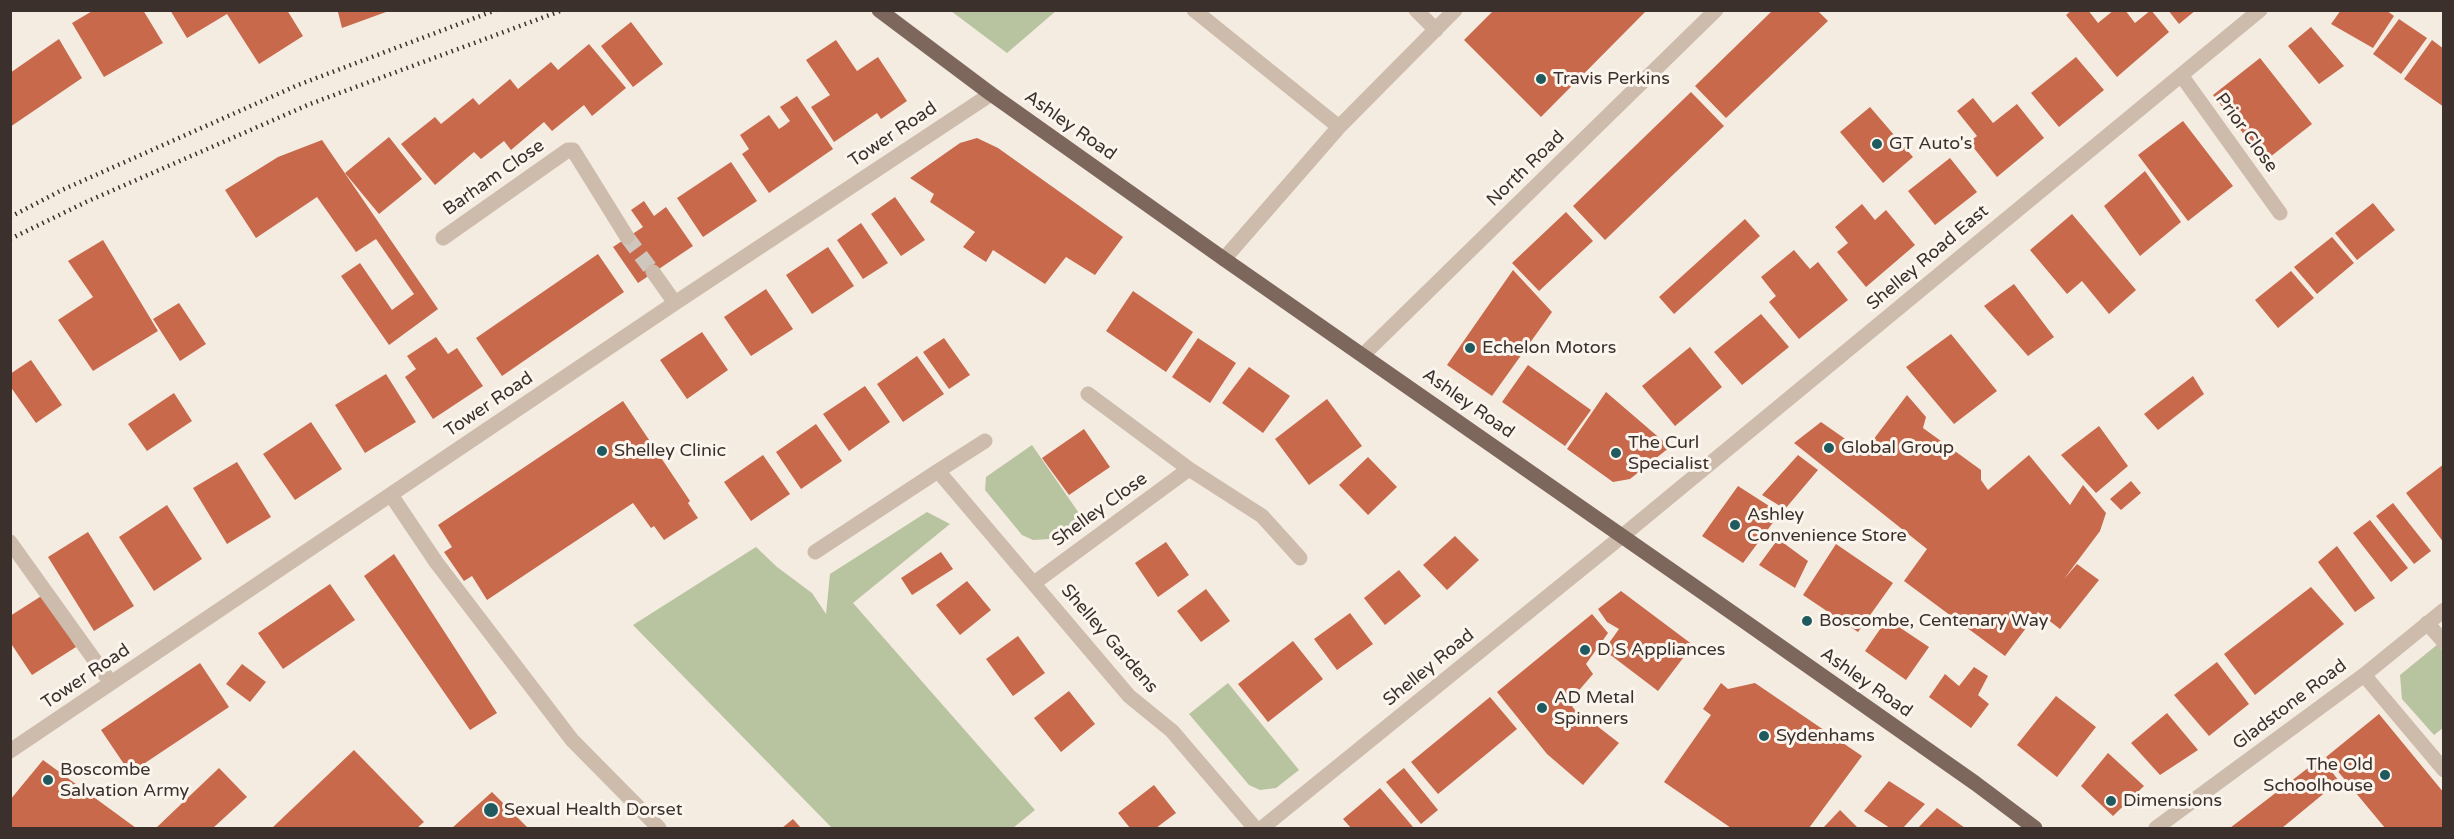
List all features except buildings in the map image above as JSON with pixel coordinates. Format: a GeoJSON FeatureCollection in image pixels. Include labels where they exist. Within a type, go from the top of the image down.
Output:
{"type":"FeatureCollection","features":[{"type":"Feature","properties":{"kind":"main road","name":"Ashley Road"},"geometry":{"type":"LineString","coordinates":[[879,10],[991,94],[1224,259],[1560,492],[2036,828]]}},
{"type":"Feature","properties":{"kind":"street"},"geometry":{"type":"LineString","coordinates":[[1194,10],[1339,127]]}},
{"type":"Feature","properties":{"kind":"street"},"geometry":{"type":"LineString","coordinates":[[1416,10],[1436,30]]}},
{"type":"Feature","properties":{"kind":"street"},"geometry":{"type":"LineString","coordinates":[[1224,259],[1339,127],[1455,10]]}},
{"type":"Feature","properties":{"kind":"street","name":"North Road"},"geometry":{"type":"LineString","coordinates":[[1363,355],[1716,10]]}},
{"type":"Feature","properties":{"kind":"street","name":"Shelley Road East"},"geometry":{"type":"LineString","coordinates":[[1621,537],[2260,10]]}},
{"type":"Feature","properties":{"kind":"street","name":"Prior Close"},"geometry":{"type":"LineString","coordinates":[[2181,75],[2280,213]]}},
{"type":"Feature","properties":{"kind":"street","name":"Tower Road"},"geometry":{"type":"LineString","coordinates":[[10,751],[675,303],[991,94]]}},
{"type":"Feature","properties":{"kind":"street","name":"Barham Close"},"geometry":{"type":"LineString","coordinates":[[443,238],[568,150],[573,150],[627,237]]}},
{"type":"Feature","properties":{"kind":"street"},"geometry":{"type":"LineString","coordinates":[[653,273],[675,303]]}},
{"type":"Feature","properties":{"kind":"street"},"geometry":{"type":"LineString","coordinates":[[1088,394],[1189,469],[1262,516],[1300,558]]}},
{"type":"Feature","properties":{"kind":"street"},"geometry":{"type":"LineString","coordinates":[[815,552],[985,441]]}},
{"type":"Feature","properties":{"kind":"street","name":"Shelley Close"},"geometry":{"type":"LineString","coordinates":[[1034,583],[1189,469]]}},
{"type":"Feature","properties":{"kind":"street","name":"Shelley Gardens"},"geometry":{"type":"LineString","coordinates":[[938,471],[1129,696],[1172,731],[1255,828]]}},
{"type":"Feature","properties":{"kind":"street"},"geometry":{"type":"LineString","coordinates":[[391,495],[436,562],[572,740],[659,828]]}},
{"type":"Feature","properties":{"kind":"street","name":"Shelley Road"},"geometry":{"type":"LineString","coordinates":[[1262,828],[1621,537]]}},
{"type":"Feature","properties":{"kind":"street"},"geometry":{"type":"LineString","coordinates":[[10,542],[111,683]]}},
{"type":"Feature","properties":{"kind":"street","name":"Gladstone Road"},"geometry":{"type":"LineString","coordinates":[[2156,828],[2364,675],[2444,610]]}},
{"type":"Feature","properties":{"kind":"street"},"geometry":{"type":"LineString","coordinates":[[2427,623],[2444,642]]}},
{"type":"Feature","properties":{"kind":"street"},"geometry":{"type":"LineString","coordinates":[[2364,675],[2444,770]]}},
{"type":"Feature","properties":{"kind":"green space"},"geometry":{"type":"Polygon","coordinates":[[[951,11],[1056,11],[1007,53],[951,11]]]}},
{"type":"Feature","properties":{"kind":"green space"},"geometry":{"type":"Polygon","coordinates":[[[1032,445],[1083,519],[1049,539],[1033,540],[1022,535],[985,490],[986,477],[1032,445]]]}},
{"type":"Feature","properties":{"kind":"green space"},"geometry":{"type":"Polygon","coordinates":[[[927,512],[950,524],[853,603],[1035,810],[1013,828],[832,828],[633,625],[756,547],[777,567],[812,593],[826,614],[830,574],[927,512]]]}},
{"type":"Feature","properties":{"kind":"green space"},"geometry":{"type":"Polygon","coordinates":[[[2438,644],[2443,652],[2443,728],[2434,735],[2402,699],[2400,675],[2438,644]]]}},
{"type":"Feature","properties":{"kind":"green space"},"geometry":{"type":"Polygon","coordinates":[[[1228,683],[1299,770],[1276,788],[1260,790],[1249,785],[1189,714],[1228,683]]]}},
{"type":"Feature","properties":{"kind":"tunnel"},"geometry":{"type":"LineString","coordinates":[[627,237],[653,272]]}},
{"type":"Feature","properties":{"kind":"railway"},"geometry":{"type":"LineString","coordinates":[[10,217],[62,190],[298,85],[496,10]]}},
{"type":"Feature","properties":{"kind":"railway"},"geometry":{"type":"LineString","coordinates":[[10,239],[86,202],[310,104],[563,10]]}},
{"type":"Feature","properties":{"kind":"place","name":"Travis Perkins"},"geometry":{"type":"Point","coordinates":[1541,79]}},
{"type":"Feature","properties":{"kind":"place","name":"GT Auto's"},"geometry":{"type":"Point","coordinates":[1877,144]}},
{"type":"Feature","properties":{"kind":"place","name":"Echelon Motors"},"geometry":{"type":"Point","coordinates":[1470,348]}},
{"type":"Feature","properties":{"kind":"place","name":"Global Group"},"geometry":{"type":"Point","coordinates":[1829,448]}},
{"type":"Feature","properties":{"kind":"place","name":"Shelley Clinic"},"geometry":{"type":"Point","coordinates":[602,451]}},
{"type":"Feature","properties":{"kind":"place","name":"The Curl Specialist"},"geometry":{"type":"Point","coordinates":[1616,453]}},
{"type":"Feature","properties":{"kind":"place","name":"Ashley Convenience Store"},"geometry":{"type":"Point","coordinates":[1735,525]}},
{"type":"Feature","properties":{"kind":"place","name":"Boscombe, Centenary Way"},"geometry":{"type":"Point","coordinates":[1807,621]}},
{"type":"Feature","properties":{"kind":"place","name":"D S Appliances"},"geometry":{"type":"Point","coordinates":[1585,650]}},
{"type":"Feature","properties":{"kind":"place","name":"AD Metal Spinners"},"geometry":{"type":"Point","coordinates":[1542,708]}},
{"type":"Feature","properties":{"kind":"place","name":"Sydenhams"},"geometry":{"type":"Point","coordinates":[1764,736]}},
{"type":"Feature","properties":{"kind":"place","name":"The Old Schoolhouse"},"geometry":{"type":"Point","coordinates":[2385,775]}},
{"type":"Feature","properties":{"kind":"place","name":"Boscombe Salvation Army"},"geometry":{"type":"Point","coordinates":[48,780]}},
{"type":"Feature","properties":{"kind":"place","name":"Dimensions"},"geometry":{"type":"Point","coordinates":[2111,801]}},
{"type":"Feature","properties":{"kind":"place","name":"Sexual Health Dorset"},"geometry":{"type":"Point","coordinates":[491,810]}}]}
